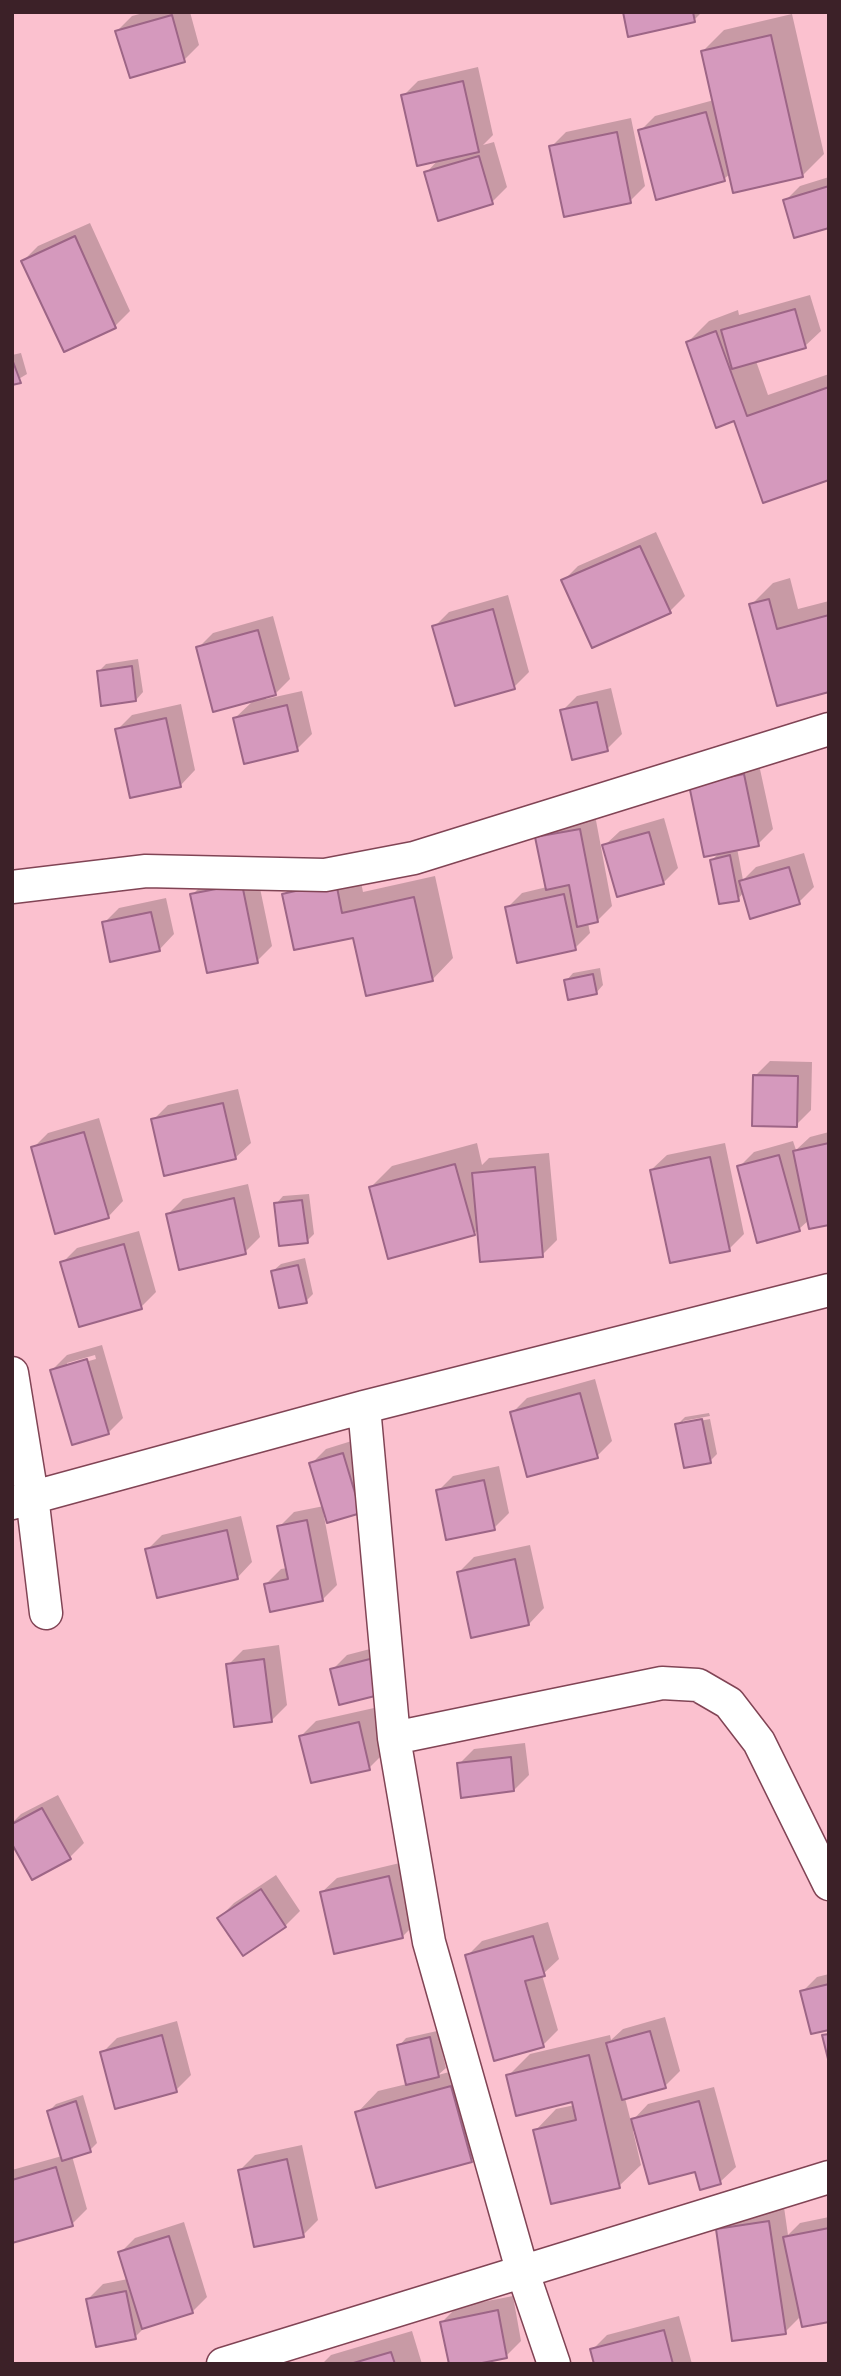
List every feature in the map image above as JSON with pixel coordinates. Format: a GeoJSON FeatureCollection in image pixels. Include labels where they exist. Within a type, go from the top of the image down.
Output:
{"type":"FeatureCollection","features":[{"type":"Feature","properties":{"kind":"street"},"geometry":{"type":"LineString","coordinates":[[12,887],[146,871],[325,875],[414,858],[829,729]]}},
{"type":"Feature","properties":{"kind":"street"},"geometry":{"type":"LineString","coordinates":[[22,1500],[364,1407],[829,1290]]}},
{"type":"Feature","properties":{"kind":"street"},"geometry":{"type":"LineString","coordinates":[[12,1373],[22,1500],[46,1613]]}},
{"type":"Feature","properties":{"kind":"street"},"geometry":{"type":"LineString","coordinates":[[364,1407],[394,1738],[429,1942],[522,2270],[554,2364]]}},
{"type":"Feature","properties":{"kind":"street"},"geometry":{"type":"LineString","coordinates":[[394,1738],[662,1683],[698,1685],[729,1703],[759,1742],[829,1884]]}},
{"type":"Feature","properties":{"kind":"street"},"geometry":{"type":"LineString","coordinates":[[223,2364],[829,2177]]}},
{"type":"Feature","properties":{"kind":"building"},"geometry":{"type":"Polygon","coordinates":[[[623,12],[693,12],[695,22],[628,37],[623,12]]]}},
{"type":"Feature","properties":{"kind":"building"},"geometry":{"type":"Polygon","coordinates":[[[172,15],[185,62],[130,78],[115,31],[172,15]]]}},
{"type":"Feature","properties":{"kind":"building"},"geometry":{"type":"Polygon","coordinates":[[[771,35],[803,177],[733,193],[701,51],[771,35]]]}},
{"type":"Feature","properties":{"kind":"building"},"geometry":{"type":"Polygon","coordinates":[[[463,81],[479,152],[417,166],[401,95],[463,81]]]}},
{"type":"Feature","properties":{"kind":"building"},"geometry":{"type":"Polygon","coordinates":[[[706,112],[725,181],[656,200],[638,130],[706,112]]]}},
{"type":"Feature","properties":{"kind":"building"},"geometry":{"type":"Polygon","coordinates":[[[617,132],[631,203],[564,217],[549,146],[617,132]]]}},
{"type":"Feature","properties":{"kind":"building"},"geometry":{"type":"Polygon","coordinates":[[[479,156],[493,204],[438,221],[424,172],[479,156]]]}},
{"type":"Feature","properties":{"kind":"building"},"geometry":{"type":"Polygon","coordinates":[[[829,186],[829,228],[794,238],[783,200],[829,186]]]}},
{"type":"Feature","properties":{"kind":"building"},"geometry":{"type":"Polygon","coordinates":[[[75,236],[116,328],[64,352],[21,261],[75,236]]]}},
{"type":"Feature","properties":{"kind":"building"},"geometry":{"type":"Polygon","coordinates":[[[795,309],[806,348],[732,369],[721,330],[795,309]]]}},
{"type":"Feature","properties":{"kind":"building"},"geometry":{"type":"Polygon","coordinates":[[[716,331],[747,416],[829,387],[829,480],[763,503],[734,421],[716,428],[686,342],[716,331]]]}},
{"type":"Feature","properties":{"kind":"building"},"geometry":{"type":"Polygon","coordinates":[[[12,359],[21,383],[12,385],[12,359]]]}},
{"type":"Feature","properties":{"kind":"building"},"geometry":{"type":"Polygon","coordinates":[[[640,546],[671,613],[592,648],[561,580],[640,546]]]}},
{"type":"Feature","properties":{"kind":"building"},"geometry":{"type":"Polygon","coordinates":[[[769,599],[777,629],[829,615],[829,692],[777,706],[749,604],[769,599]]]}},
{"type":"Feature","properties":{"kind":"building"},"geometry":{"type":"Polygon","coordinates":[[[493,609],[515,689],[455,706],[432,626],[493,609]]]}},
{"type":"Feature","properties":{"kind":"building"},"geometry":{"type":"Polygon","coordinates":[[[258,630],[276,695],[213,712],[196,647],[258,630]]]}},
{"type":"Feature","properties":{"kind":"building"},"geometry":{"type":"Polygon","coordinates":[[[132,666],[136,701],[101,706],[97,671],[132,666]]]}},
{"type":"Feature","properties":{"kind":"building"},"geometry":{"type":"Polygon","coordinates":[[[597,702],[608,751],[572,760],[560,710],[597,702]]]}},
{"type":"Feature","properties":{"kind":"building"},"geometry":{"type":"Polygon","coordinates":[[[287,705],[298,751],[244,764],[233,718],[287,705]]]}},
{"type":"Feature","properties":{"kind":"building"},"geometry":{"type":"Polygon","coordinates":[[[166,718],[181,787],[130,798],[115,729],[166,718]]]}},
{"type":"Feature","properties":{"kind":"building"},"geometry":{"type":"Polygon","coordinates":[[[744,774],[759,846],[704,857],[689,785],[744,774]]]}},
{"type":"Feature","properties":{"kind":"building"},"geometry":{"type":"Polygon","coordinates":[[[580,829],[598,922],[577,927],[569,885],[546,890],[535,837],[580,829]]]}},
{"type":"Feature","properties":{"kind":"building"},"geometry":{"type":"Polygon","coordinates":[[[649,832],[664,884],[617,897],[602,845],[649,832]]]}},
{"type":"Feature","properties":{"kind":"building"},"geometry":{"type":"Polygon","coordinates":[[[730,855],[739,901],[719,904],[710,860],[730,855]]]}},
{"type":"Feature","properties":{"kind":"building"},"geometry":{"type":"Polygon","coordinates":[[[789,867],[800,904],[750,919],[739,881],[789,867]]]}},
{"type":"Feature","properties":{"kind":"building"},"geometry":{"type":"Polygon","coordinates":[[[336,882],[342,913],[414,897],[433,981],[366,996],[353,938],[294,950],[282,894],[336,882]]]}},
{"type":"Feature","properties":{"kind":"building"},"geometry":{"type":"Polygon","coordinates":[[[242,884],[258,963],[207,973],[190,894],[242,884]]]}},
{"type":"Feature","properties":{"kind":"building"},"geometry":{"type":"Polygon","coordinates":[[[564,894],[576,950],[517,963],[505,907],[564,894]]]}},
{"type":"Feature","properties":{"kind":"building"},"geometry":{"type":"Polygon","coordinates":[[[151,912],[160,951],[110,962],[102,922],[151,912]]]}},
{"type":"Feature","properties":{"kind":"building"},"geometry":{"type":"Polygon","coordinates":[[[593,974],[597,994],[568,1000],[564,980],[593,974]]]}},
{"type":"Feature","properties":{"kind":"building"},"geometry":{"type":"Polygon","coordinates":[[[753,1075],[798,1076],[797,1127],[752,1126],[753,1075]]]}},
{"type":"Feature","properties":{"kind":"building"},"geometry":{"type":"Polygon","coordinates":[[[223,1103],[236,1159],[164,1176],[151,1119],[223,1103]]]}},
{"type":"Feature","properties":{"kind":"building"},"geometry":{"type":"Polygon","coordinates":[[[84,1132],[109,1218],[55,1234],[31,1147],[84,1132]]]}},
{"type":"Feature","properties":{"kind":"building"},"geometry":{"type":"Polygon","coordinates":[[[829,1143],[829,1225],[809,1229],[793,1151],[829,1143]]]}},
{"type":"Feature","properties":{"kind":"building"},"geometry":{"type":"Polygon","coordinates":[[[779,1155],[800,1231],[757,1243],[737,1166],[779,1155]]]}},
{"type":"Feature","properties":{"kind":"building"},"geometry":{"type":"Polygon","coordinates":[[[710,1157],[730,1251],[670,1263],[650,1170],[710,1157]]]}},
{"type":"Feature","properties":{"kind":"building"},"geometry":{"type":"Polygon","coordinates":[[[455,1164],[475,1235],[388,1259],[369,1187],[455,1164]]]}},
{"type":"Feature","properties":{"kind":"building"},"geometry":{"type":"Polygon","coordinates":[[[535,1167],[543,1257],[480,1262],[472,1173],[535,1167]]]}},
{"type":"Feature","properties":{"kind":"building"},"geometry":{"type":"Polygon","coordinates":[[[234,1198],[246,1254],[179,1270],[166,1214],[234,1198]]]}},
{"type":"Feature","properties":{"kind":"building"},"geometry":{"type":"Polygon","coordinates":[[[302,1200],[308,1243],[279,1246],[274,1203],[302,1200]]]}},
{"type":"Feature","properties":{"kind":"building"},"geometry":{"type":"Polygon","coordinates":[[[124,1244],[142,1309],[79,1327],[60,1262],[124,1244]]]}},
{"type":"Feature","properties":{"kind":"building"},"geometry":{"type":"Polygon","coordinates":[[[298,1265],[307,1303],[279,1308],[271,1271],[298,1265]]]}},
{"type":"Feature","properties":{"kind":"building"},"geometry":{"type":"Polygon","coordinates":[[[87,1359],[109,1434],[72,1445],[50,1370],[87,1359]]]}},
{"type":"Feature","properties":{"kind":"building"},"geometry":{"type":"Polygon","coordinates":[[[580,1393],[598,1458],[527,1477],[510,1412],[580,1393]]]}},
{"type":"Feature","properties":{"kind":"building"},"geometry":{"type":"Polygon","coordinates":[[[702,1419],[711,1463],[684,1468],[675,1424],[702,1419]]]}},
{"type":"Feature","properties":{"kind":"building"},"geometry":{"type":"Polygon","coordinates":[[[343,1453],[361,1513],[327,1523],[309,1463],[343,1453]]]}},
{"type":"Feature","properties":{"kind":"building"},"geometry":{"type":"Polygon","coordinates":[[[484,1480],[495,1530],[446,1540],[436,1490],[484,1480]]]}},
{"type":"Feature","properties":{"kind":"building"},"geometry":{"type":"Polygon","coordinates":[[[307,1520],[323,1601],[270,1612],[264,1584],[288,1579],[277,1526],[307,1520]]]}},
{"type":"Feature","properties":{"kind":"building"},"geometry":{"type":"Polygon","coordinates":[[[227,1530],[238,1579],[157,1598],[145,1549],[227,1530]]]}},
{"type":"Feature","properties":{"kind":"building"},"geometry":{"type":"Polygon","coordinates":[[[515,1559],[529,1625],[471,1638],[457,1572],[515,1559]]]}},
{"type":"Feature","properties":{"kind":"building"},"geometry":{"type":"Polygon","coordinates":[[[378,1657],[387,1693],[339,1705],[330,1669],[378,1657]]]}},
{"type":"Feature","properties":{"kind":"building"},"geometry":{"type":"Polygon","coordinates":[[[264,1659],[272,1722],[234,1727],[226,1664],[264,1659]]]}},
{"type":"Feature","properties":{"kind":"building"},"geometry":{"type":"Polygon","coordinates":[[[359,1722],[370,1770],[311,1783],[299,1736],[359,1722]]]}},
{"type":"Feature","properties":{"kind":"building"},"geometry":{"type":"Polygon","coordinates":[[[511,1757],[514,1791],[461,1798],[457,1763],[511,1757]]]}},
{"type":"Feature","properties":{"kind":"building"},"geometry":{"type":"Polygon","coordinates":[[[42,1808],[71,1859],[32,1880],[12,1844],[12,1824],[42,1808]]]}},
{"type":"Feature","properties":{"kind":"building"},"geometry":{"type":"Polygon","coordinates":[[[389,1876],[403,1938],[334,1954],[320,1892],[389,1876]]]}},
{"type":"Feature","properties":{"kind":"building"},"geometry":{"type":"Polygon","coordinates":[[[261,1889],[286,1927],[243,1956],[217,1918],[261,1889]]]}},
{"type":"Feature","properties":{"kind":"building"},"geometry":{"type":"Polygon","coordinates":[[[533,1936],[545,1976],[525,1981],[544,2047],[494,2061],[465,1955],[533,1936]]]}},
{"type":"Feature","properties":{"kind":"building"},"geometry":{"type":"Polygon","coordinates":[[[829,1984],[829,2030],[811,2034],[800,1991],[829,1984]]]}},
{"type":"Feature","properties":{"kind":"building"},"geometry":{"type":"Polygon","coordinates":[[[650,2031],[666,2088],[622,2100],[606,2043],[650,2031]]]}},
{"type":"Feature","properties":{"kind":"building"},"geometry":{"type":"Polygon","coordinates":[[[829,2034],[829,2063],[822,2035],[829,2034]]]}},
{"type":"Feature","properties":{"kind":"building"},"geometry":{"type":"Polygon","coordinates":[[[162,2035],[177,2092],[115,2109],[100,2052],[162,2035]]]}},
{"type":"Feature","properties":{"kind":"building"},"geometry":{"type":"Polygon","coordinates":[[[430,2037],[439,2077],[406,2085],[397,2045],[430,2037]]]}},
{"type":"Feature","properties":{"kind":"building"},"geometry":{"type":"Polygon","coordinates":[[[589,2055],[620,2188],[551,2204],[533,2130],[576,2120],[572,2102],[516,2116],[506,2075],[589,2055]]]}},
{"type":"Feature","properties":{"kind":"building"},"geometry":{"type":"Polygon","coordinates":[[[451,2086],[472,2162],[376,2188],[355,2112],[451,2086]]]}},
{"type":"Feature","properties":{"kind":"building"},"geometry":{"type":"Polygon","coordinates":[[[76,2101],[91,2152],[62,2161],[47,2111],[76,2101]]]}},
{"type":"Feature","properties":{"kind":"building"},"geometry":{"type":"Polygon","coordinates":[[[699,2101],[721,2184],[700,2190],[695,2172],[649,2184],[631,2119],[699,2101]]]}},
{"type":"Feature","properties":{"kind":"building"},"geometry":{"type":"Polygon","coordinates":[[[287,2159],[304,2237],[254,2247],[238,2170],[287,2159]]]}},
{"type":"Feature","properties":{"kind":"building"},"geometry":{"type":"Polygon","coordinates":[[[56,2167],[73,2226],[12,2243],[12,2180],[56,2167]]]}},
{"type":"Feature","properties":{"kind":"building"},"geometry":{"type":"Polygon","coordinates":[[[769,2221],[786,2334],[732,2341],[716,2229],[769,2221]]]}},
{"type":"Feature","properties":{"kind":"building"},"geometry":{"type":"Polygon","coordinates":[[[829,2228],[829,2322],[802,2327],[783,2237],[829,2228]]]}},
{"type":"Feature","properties":{"kind":"building"},"geometry":{"type":"Polygon","coordinates":[[[169,2236],[193,2313],[142,2329],[118,2252],[169,2236]]]}},
{"type":"Feature","properties":{"kind":"building"},"geometry":{"type":"Polygon","coordinates":[[[126,2291],[136,2339],[96,2347],[86,2299],[126,2291]]]}},
{"type":"Feature","properties":{"kind":"building"},"geometry":{"type":"Polygon","coordinates":[[[498,2310],[507,2358],[477,2364],[449,2364],[440,2322],[498,2310]]]}},
{"type":"Feature","properties":{"kind":"building"},"geometry":{"type":"Polygon","coordinates":[[[664,2330],[673,2364],[594,2364],[590,2349],[664,2330]]]}},
{"type":"Feature","properties":{"kind":"building"},"geometry":{"type":"Polygon","coordinates":[[[391,2352],[395,2364],[350,2364],[391,2352]]]}}]}
